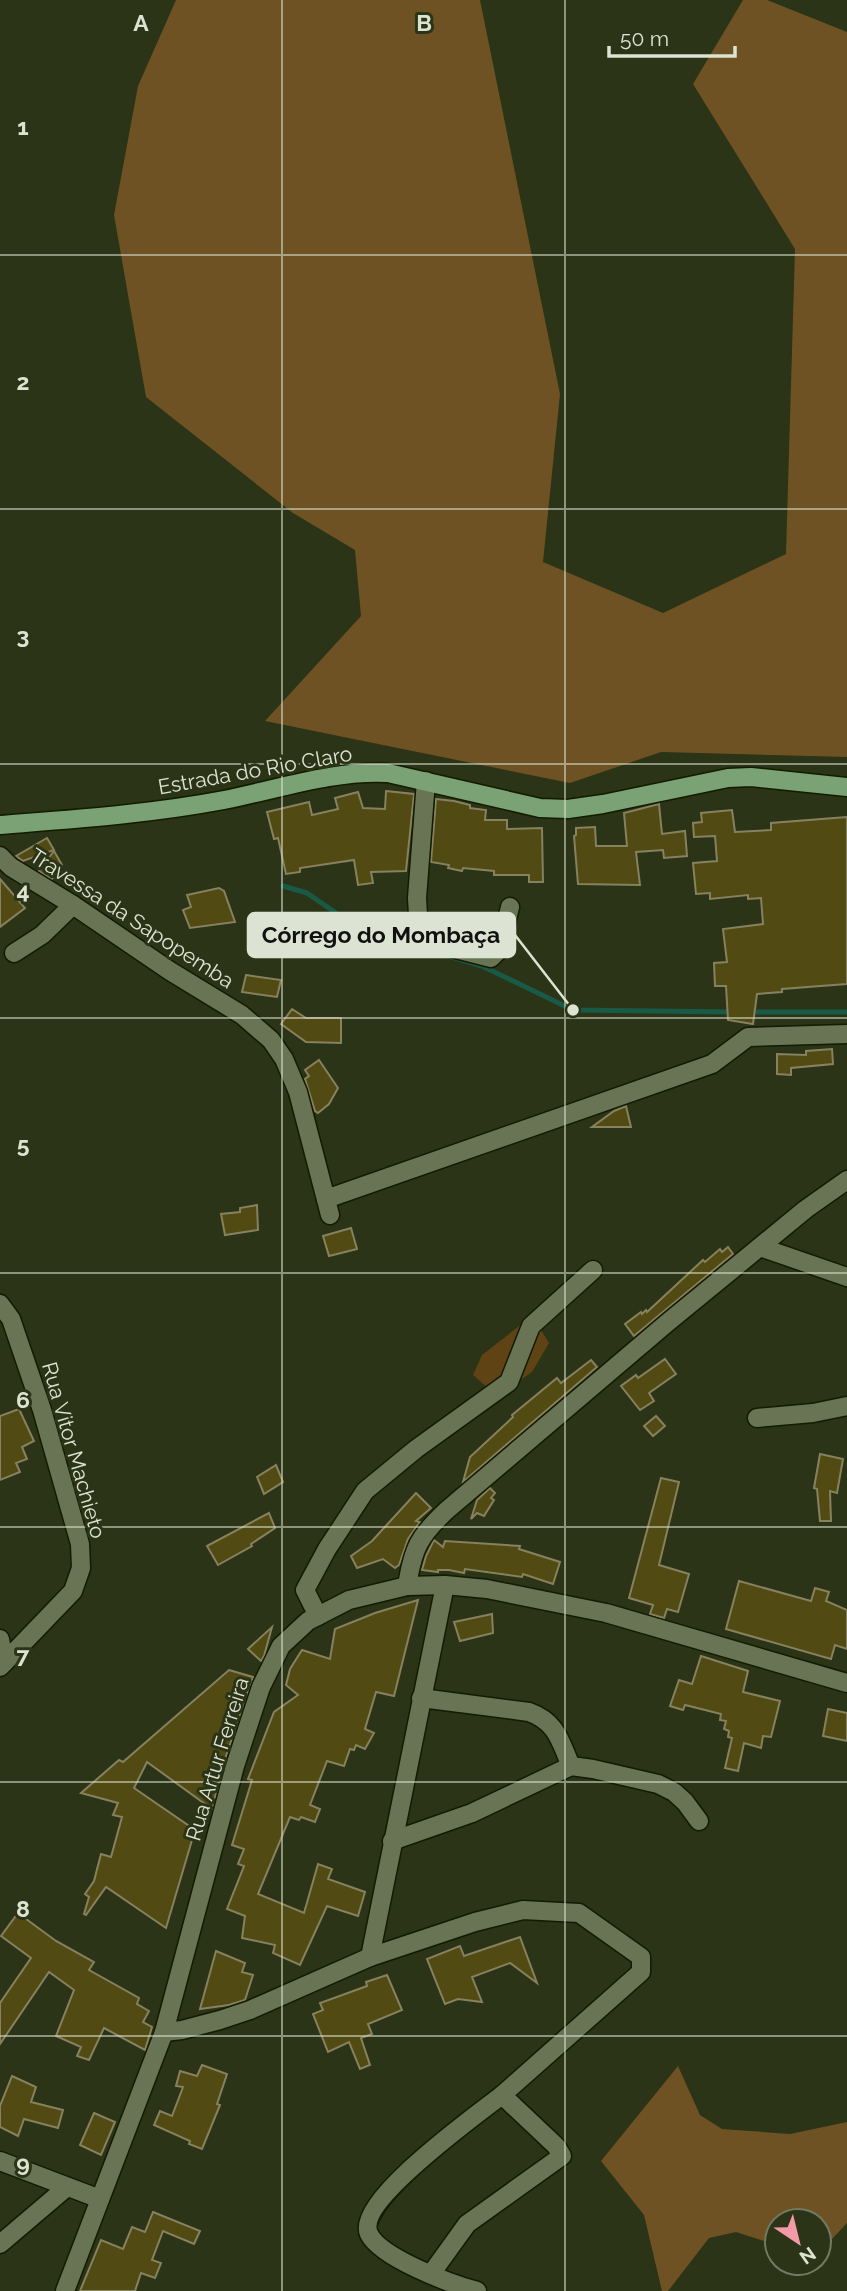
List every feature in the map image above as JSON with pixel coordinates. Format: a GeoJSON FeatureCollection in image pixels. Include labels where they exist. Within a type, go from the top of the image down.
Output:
{"type":"FeatureCollection","features":[{"type":"Feature","properties":{"kind":"main road","name":"Estrada do Rio Claro"},"geometry":{"type":"LineString","coordinates":[[0,825],[160,811],[350,773],[388,773],[540,808],[568,809],[728,778],[751,777],[847,787]]}},
{"type":"Feature","properties":{"kind":"street"},"geometry":{"type":"LineString","coordinates":[[426,781],[417,898],[419,932],[432,943],[491,958],[500,949],[510,907]]}},
{"type":"Feature","properties":{"kind":"street","name":"Travessa da Sapopemba"},"geometry":{"type":"LineString","coordinates":[[0,856],[11,867],[242,1016],[271,1040],[284,1059],[298,1092],[328,1207],[712,1065],[748,1037],[847,1034]]}},
{"type":"Feature","properties":{"kind":"street"},"geometry":{"type":"LineString","coordinates":[[14,953],[42,935],[73,905]]}},
{"type":"Feature","properties":{"kind":"street"},"geometry":{"type":"LineString","coordinates":[[407,1586],[417,1544],[429,1527],[447,1510],[630,1354],[806,1209],[847,1180]]}},
{"type":"Feature","properties":{"kind":"street"},"geometry":{"type":"LineString","coordinates":[[760,1247],[847,1277]]}},
{"type":"Feature","properties":{"kind":"street"},"geometry":{"type":"LineString","coordinates":[[318,1615],[305,1591],[327,1549],[365,1491],[416,1449],[509,1382],[531,1326],[593,1270]]}},
{"type":"Feature","properties":{"kind":"street","name":"Rua Vitor Machieto"},"geometry":{"type":"LineString","coordinates":[[0,1304],[11,1319],[42,1410],[79,1544],[81,1567],[74,1591],[2,1665]]}},
{"type":"Feature","properties":{"kind":"street"},"geometry":{"type":"LineString","coordinates":[[757,1418],[814,1413],[847,1406]]}},
{"type":"Feature","properties":{"kind":"street"},"geometry":{"type":"LineString","coordinates":[[370,1957],[445,1585]]}},
{"type":"Feature","properties":{"kind":"street","name":"Rua Artur Ferreira"},"geometry":{"type":"LineString","coordinates":[[65,2291],[164,2032],[235,1766],[261,1686],[281,1646],[308,1621],[349,1600],[407,1586],[445,1585],[531,1596],[606,1613],[847,1683]]}},
{"type":"Feature","properties":{"kind":"street"},"geometry":{"type":"LineString","coordinates":[[0,1639],[2,1665]]}},
{"type":"Feature","properties":{"kind":"street"},"geometry":{"type":"LineString","coordinates":[[421,1698],[529,1712],[540,1716],[555,1731],[571,1766]]}},
{"type":"Feature","properties":{"kind":"street"},"geometry":{"type":"LineString","coordinates":[[392,1841],[472,1813],[571,1766],[658,1784],[685,1801],[699,1821]]}},
{"type":"Feature","properties":{"kind":"street"},"geometry":{"type":"LineString","coordinates":[[164,2032],[192,2028],[250,2010],[370,1957],[502,1914],[541,1910],[579,1913],[641,1957],[641,1972],[502,2095],[409,2169],[379,2201],[368,2221],[369,2234],[381,2247],[404,2263],[477,2291]]}},
{"type":"Feature","properties":{"kind":"street"},"geometry":{"type":"LineString","coordinates":[[431,2274],[467,2224],[562,2156],[556,2146],[502,2095]]}},
{"type":"Feature","properties":{"kind":"street"},"geometry":{"type":"LineString","coordinates":[[0,2161],[100,2199]]}},
{"type":"Feature","properties":{"kind":"street"},"geometry":{"type":"LineString","coordinates":[[0,2244],[67,2187]]}},
{"type":"Feature","properties":{"kind":"shaded area"},"geometry":{"type":"Polygon","coordinates":[[[176,0],[480,0],[560,394],[543,562],[663,613],[786,554],[795,249],[693,84],[743,0],[767,0],[847,32],[847,757],[661,752],[570,783],[265,721],[361,616],[355,550],[293,513],[146,397],[114,215],[138,86],[176,0]]]}},
{"type":"Feature","properties":{"kind":"shaded area"},"geometry":{"type":"Polygon","coordinates":[[[532,1316],[549,1343],[532,1372],[497,1396],[473,1375],[482,1355],[532,1316]]]}},
{"type":"Feature","properties":{"kind":"shaded area"},"geometry":{"type":"Polygon","coordinates":[[[678,2066],[700,2115],[722,2129],[790,2134],[847,2122],[847,2223],[833,2238],[833,2207],[763,2207],[763,2241],[736,2232],[709,2238],[668,2291],[662,2291],[644,2215],[601,2161],[678,2066]]]}},
{"type":"Feature","properties":{"kind":"building"},"geometry":{"type":"Polygon","coordinates":[[[386,791],[414,794],[406,871],[371,872],[373,883],[358,885],[354,860],[300,868],[300,872],[286,874],[278,838],[274,839],[267,812],[309,802],[312,815],[338,809],[335,798],[358,792],[363,808],[385,809],[386,791]]]}},
{"type":"Feature","properties":{"kind":"building"},"geometry":{"type":"Polygon","coordinates":[[[436,799],[486,810],[485,820],[507,820],[507,829],[542,828],[543,882],[529,882],[529,875],[494,875],[494,871],[463,868],[462,871],[448,868],[449,865],[431,862],[436,799]]]}},
{"type":"Feature","properties":{"kind":"building"},"geometry":{"type":"Polygon","coordinates":[[[659,804],[662,834],[685,831],[687,856],[664,858],[663,850],[636,852],[640,885],[578,884],[574,836],[576,828],[595,827],[596,846],[627,846],[624,813],[659,804]]]}},
{"type":"Feature","properties":{"kind":"building"},"geometry":{"type":"Polygon","coordinates":[[[732,810],[735,832],[771,830],[771,823],[847,817],[847,984],[782,989],[782,992],[757,994],[753,1024],[728,1020],[726,986],[715,986],[714,963],[727,962],[723,929],[763,924],[761,898],[748,899],[748,895],[710,899],[710,893],[696,894],[693,863],[717,861],[715,836],[694,837],[693,823],[702,822],[701,813],[732,810]]]}},
{"type":"Feature","properties":{"kind":"building"},"geometry":{"type":"Polygon","coordinates":[[[47,838],[54,850],[23,861],[16,856],[47,838]]]}},
{"type":"Feature","properties":{"kind":"building"},"geometry":{"type":"Polygon","coordinates":[[[54,851],[62,865],[52,879],[39,871],[54,851]]]}},
{"type":"Feature","properties":{"kind":"building"},"geometry":{"type":"Polygon","coordinates":[[[0,879],[25,908],[0,927],[0,879]]]}},
{"type":"Feature","properties":{"kind":"building"},"geometry":{"type":"Polygon","coordinates":[[[219,888],[224,891],[235,922],[190,928],[183,910],[191,907],[187,895],[219,888]]]}},
{"type":"Feature","properties":{"kind":"building"},"geometry":{"type":"Polygon","coordinates":[[[246,975],[281,980],[277,997],[242,992],[246,975]]]}},
{"type":"Feature","properties":{"kind":"building"},"geometry":{"type":"Polygon","coordinates":[[[292,1009],[306,1018],[341,1018],[341,1043],[306,1042],[281,1024],[292,1009]]]}},
{"type":"Feature","properties":{"kind":"building"},"geometry":{"type":"Polygon","coordinates":[[[832,1049],[833,1064],[791,1068],[791,1075],[777,1074],[777,1054],[806,1055],[806,1051],[832,1049]]]}},
{"type":"Feature","properties":{"kind":"building"},"geometry":{"type":"Polygon","coordinates":[[[319,1060],[338,1088],[329,1104],[318,1113],[305,1079],[309,1076],[305,1070],[319,1060]]]}},
{"type":"Feature","properties":{"kind":"building"},"geometry":{"type":"Polygon","coordinates":[[[626,1106],[631,1127],[592,1127],[614,1111],[626,1106]]]}},
{"type":"Feature","properties":{"kind":"building"},"geometry":{"type":"Polygon","coordinates":[[[257,1205],[258,1230],[225,1235],[221,1214],[240,1212],[240,1208],[257,1205]]]}},
{"type":"Feature","properties":{"kind":"building"},"geometry":{"type":"Polygon","coordinates":[[[351,1228],[357,1249],[329,1256],[323,1236],[351,1228]]]}},
{"type":"Feature","properties":{"kind":"building"},"geometry":{"type":"Polygon","coordinates":[[[728,1247],[733,1254],[634,1336],[625,1324],[641,1312],[647,1312],[703,1260],[705,1262],[720,1249],[722,1252],[728,1247]]]}},
{"type":"Feature","properties":{"kind":"building"},"geometry":{"type":"Polygon","coordinates":[[[665,1359],[676,1374],[649,1393],[654,1401],[640,1410],[621,1386],[665,1359]]]}},
{"type":"Feature","properties":{"kind":"building"},"geometry":{"type":"Polygon","coordinates":[[[591,1360],[597,1367],[463,1482],[470,1457],[513,1417],[512,1415],[557,1378],[561,1383],[591,1360]]]}},
{"type":"Feature","properties":{"kind":"building"},"geometry":{"type":"Polygon","coordinates":[[[19,1409],[34,1441],[22,1447],[27,1459],[16,1463],[20,1472],[0,1480],[0,1416],[19,1409]]]}},
{"type":"Feature","properties":{"kind":"building"},"geometry":{"type":"Polygon","coordinates":[[[656,1416],[665,1426],[653,1436],[644,1426],[656,1416]]]}},
{"type":"Feature","properties":{"kind":"building"},"geometry":{"type":"Polygon","coordinates":[[[820,1454],[843,1459],[837,1493],[830,1491],[831,1521],[820,1521],[817,1489],[814,1488],[820,1454]]]}},
{"type":"Feature","properties":{"kind":"building"},"geometry":{"type":"Polygon","coordinates":[[[276,1465],[283,1482],[264,1494],[257,1477],[276,1465]]]}},
{"type":"Feature","properties":{"kind":"building"},"geometry":{"type":"Polygon","coordinates":[[[661,1478],[679,1482],[659,1565],[689,1574],[678,1612],[667,1609],[664,1618],[650,1614],[653,1605],[629,1598],[661,1478]]]}},
{"type":"Feature","properties":{"kind":"building"},"geometry":{"type":"Polygon","coordinates":[[[490,1488],[495,1493],[491,1498],[494,1500],[484,1516],[477,1513],[471,1519],[477,1500],[490,1488]]]}},
{"type":"Feature","properties":{"kind":"building"},"geometry":{"type":"Polygon","coordinates":[[[416,1493],[431,1508],[416,1521],[420,1522],[408,1539],[399,1565],[395,1568],[383,1559],[357,1568],[351,1556],[372,1541],[416,1493]]]}},
{"type":"Feature","properties":{"kind":"building"},"geometry":{"type":"Polygon","coordinates":[[[269,1513],[275,1528],[251,1544],[252,1546],[218,1565],[207,1546],[269,1513]]]}},
{"type":"Feature","properties":{"kind":"building"},"geometry":{"type":"Polygon","coordinates":[[[434,1540],[443,1547],[445,1541],[520,1546],[519,1549],[560,1562],[553,1584],[523,1574],[522,1577],[465,1569],[464,1573],[422,1570],[434,1540]]]}},
{"type":"Feature","properties":{"kind":"building"},"geometry":{"type":"Polygon","coordinates":[[[739,1581],[811,1601],[815,1588],[829,1592],[826,1601],[847,1610],[847,1649],[835,1645],[831,1659],[726,1629],[739,1581]]]}},
{"type":"Feature","properties":{"kind":"building"},"geometry":{"type":"Polygon","coordinates":[[[418,1600],[394,1696],[376,1692],[365,1729],[374,1733],[365,1749],[356,1745],[354,1750],[350,1749],[344,1766],[327,1761],[310,1805],[320,1809],[315,1822],[301,1817],[299,1820],[290,1817],[258,1894],[304,1913],[318,1864],[332,1869],[328,1879],[365,1892],[358,1916],[327,1906],[300,1965],[273,1953],[275,1945],[242,1938],[245,1916],[227,1909],[244,1866],[238,1864],[244,1849],[232,1845],[252,1780],[248,1779],[274,1712],[298,1695],[286,1685],[290,1669],[302,1650],[330,1659],[335,1629],[418,1600]]]}},
{"type":"Feature","properties":{"kind":"building"},"geometry":{"type":"Polygon","coordinates":[[[492,1614],[493,1633],[460,1641],[454,1622],[492,1614]]]}},
{"type":"Feature","properties":{"kind":"building"},"geometry":{"type":"Polygon","coordinates":[[[272,1627],[264,1656],[261,1661],[248,1649],[272,1627]]]}},
{"type":"Feature","properties":{"kind":"building"},"geometry":{"type":"Polygon","coordinates":[[[701,1656],[748,1671],[743,1692],[780,1701],[771,1737],[763,1736],[761,1748],[744,1743],[738,1771],[725,1768],[732,1738],[728,1737],[729,1731],[724,1729],[726,1721],[720,1720],[721,1714],[685,1705],[683,1710],[670,1706],[679,1680],[692,1684],[701,1656]]]}},
{"type":"Feature","properties":{"kind":"building"},"geometry":{"type":"Polygon","coordinates":[[[229,1670],[253,1677],[224,1762],[212,1809],[147,1762],[134,1788],[195,1830],[166,1928],[106,1887],[86,1915],[84,1914],[89,1897],[85,1894],[94,1881],[101,1854],[111,1857],[122,1817],[113,1815],[118,1803],[81,1793],[119,1760],[123,1762],[229,1670]]]}},
{"type":"Feature","properties":{"kind":"building"},"geometry":{"type":"Polygon","coordinates":[[[828,1709],[847,1713],[847,1741],[823,1736],[828,1709]]]}},
{"type":"Feature","properties":{"kind":"building"},"geometry":{"type":"Polygon","coordinates":[[[18,1913],[56,1941],[94,1962],[89,1970],[139,1998],[137,2004],[149,2011],[143,2022],[152,2027],[145,2050],[104,2028],[89,2060],[77,2056],[81,2047],[56,2036],[74,1990],[49,1972],[0,2044],[0,2003],[31,1958],[1,1936],[18,1913]]]}},
{"type":"Feature","properties":{"kind":"building"},"geometry":{"type":"Polygon","coordinates":[[[520,1937],[537,1983],[510,1963],[472,1977],[482,2002],[458,1999],[445,2004],[427,1959],[460,1946],[464,1956],[520,1937]]]}},
{"type":"Feature","properties":{"kind":"building"},"geometry":{"type":"Polygon","coordinates":[[[216,1951],[245,1963],[242,1972],[253,1975],[245,2000],[200,2009],[216,1951]]]}},
{"type":"Feature","properties":{"kind":"building"},"geometry":{"type":"Polygon","coordinates":[[[387,1975],[402,2010],[368,2024],[372,2034],[361,2038],[370,2065],[360,2069],[349,2042],[328,2052],[313,2014],[323,2010],[320,2003],[367,1986],[366,1982],[387,1975]]]}},
{"type":"Feature","properties":{"kind":"building"},"geometry":{"type":"Polygon","coordinates":[[[202,2065],[227,2074],[217,2104],[220,2105],[202,2149],[154,2125],[160,2111],[172,2116],[183,2087],[176,2086],[180,2071],[197,2076],[202,2065]]]}},
{"type":"Feature","properties":{"kind":"building"},"geometry":{"type":"Polygon","coordinates":[[[12,2076],[36,2087],[31,2102],[63,2110],[58,2128],[24,2119],[18,2136],[0,2127],[0,2106],[12,2076]]]}},
{"type":"Feature","properties":{"kind":"building"},"geometry":{"type":"Polygon","coordinates":[[[94,2113],[115,2122],[101,2155],[80,2145],[94,2113]]]}},
{"type":"Feature","properties":{"kind":"building"},"geometry":{"type":"Polygon","coordinates":[[[153,2212],[200,2231],[194,2244],[163,2231],[152,2260],[161,2263],[155,2278],[141,2273],[135,2291],[80,2291],[101,2240],[123,2249],[132,2227],[145,2232],[153,2212]]]}},
{"type":"Feature","properties":{"kind":"waterway"},"geometry":{"type":"LineString","coordinates":[[283,886],[307,893],[359,929],[482,966],[573,1010],[735,1012]]}},
{"type":"Feature","properties":{"kind":"waterway"},"geometry":{"type":"LineString","coordinates":[[748,1012],[847,1012]]}},
{"type":"Feature","properties":{"kind":"place","name":"Córrego do Mombaça"},"geometry":{"type":"Point","coordinates":[573,1010]}}]}
